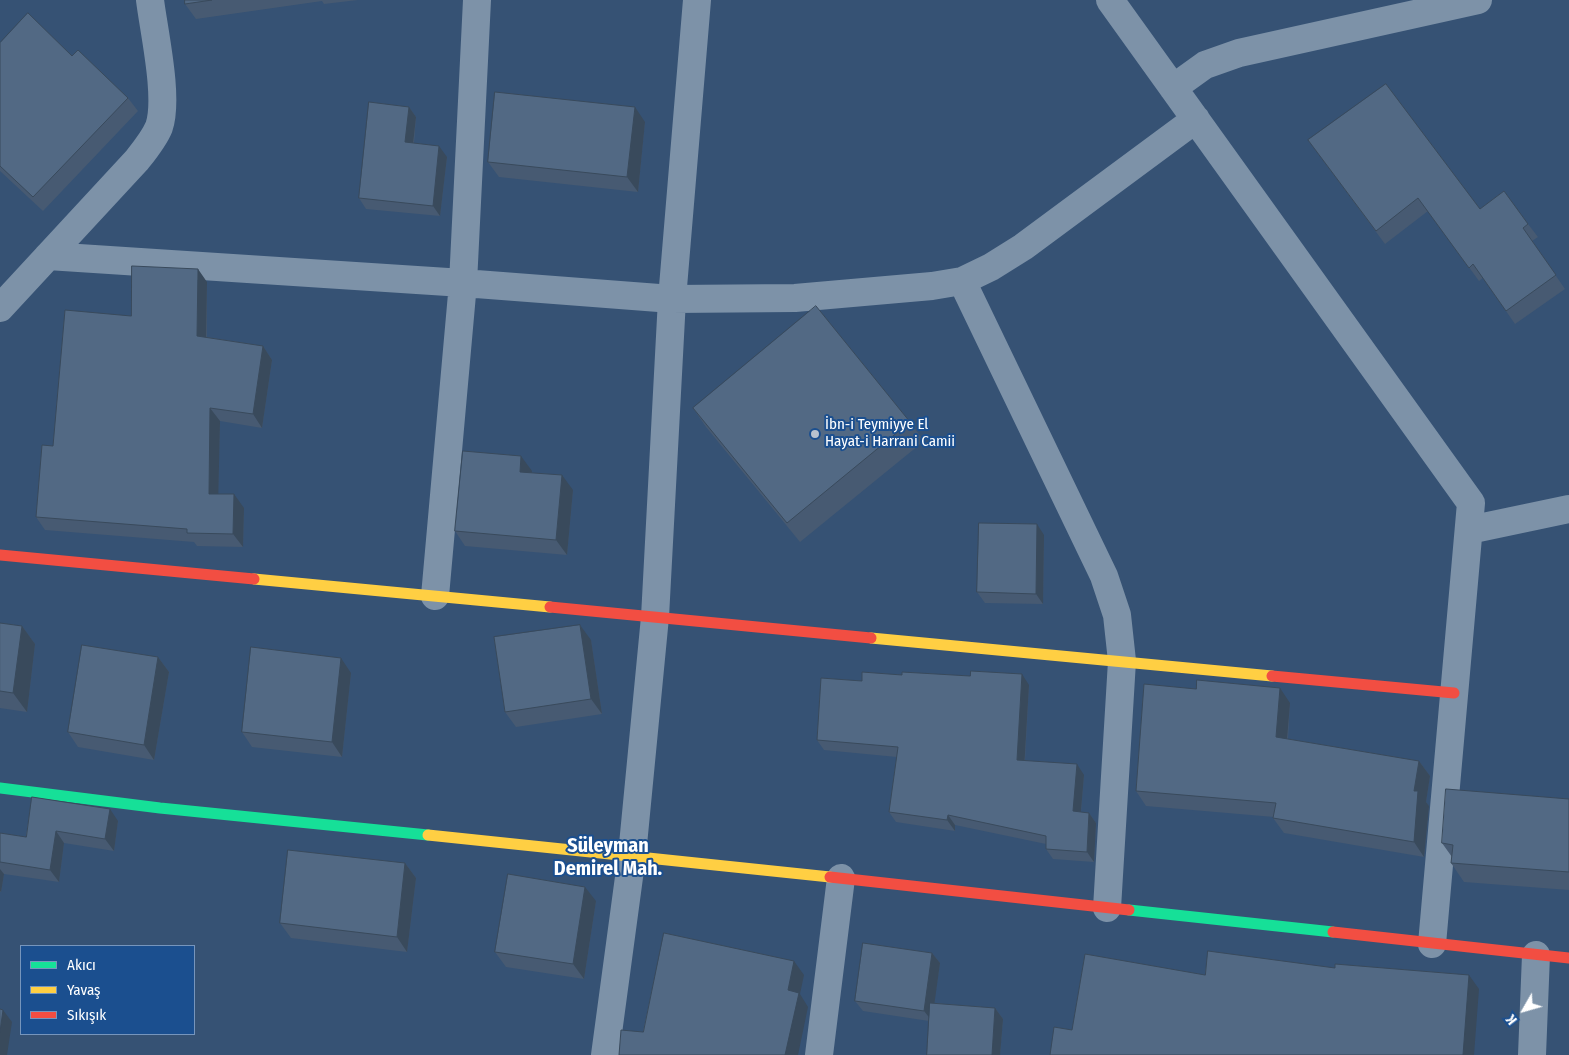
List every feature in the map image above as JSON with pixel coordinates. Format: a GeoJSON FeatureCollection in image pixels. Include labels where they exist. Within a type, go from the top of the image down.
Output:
{"type":"FeatureCollection","features":[{"type":"Feature","properties":{"kind":"street"},"geometry":{"type":"LineString","coordinates":[[0,308],[137,160],[151,142],[159,127],[162,101],[150,0]]}},
{"type":"Feature","properties":{"kind":"street"},"geometry":{"type":"LineString","coordinates":[[435,596],[463,283],[477,0]]}},
{"type":"Feature","properties":{"kind":"street"},"geometry":{"type":"LineString","coordinates":[[605,1055],[632,855],[655,617],[672,299],[697,0]]}},
{"type":"Feature","properties":{"kind":"street"},"geometry":{"type":"LineString","coordinates":[[1110,0],[1472,502],[1432,944]]}},
{"type":"Feature","properties":{"kind":"street"},"geometry":{"type":"LineString","coordinates":[[1173,88],[1205,65],[1239,53],[1478,0]]}},
{"type":"Feature","properties":{"kind":"street"},"geometry":{"type":"LineString","coordinates":[[48,256],[463,283],[672,299],[794,298],[932,286],[962,281],[1023,247],[1196,118]]}},
{"type":"Feature","properties":{"kind":"street"},"geometry":{"type":"LineString","coordinates":[[962,281],[1104,576],[1117,616],[1122,661],[1107,908]]}},
{"type":"Feature","properties":{"kind":"street"},"geometry":{"type":"LineString","coordinates":[[1469,530],[1569,509]]}},
{"type":"Feature","properties":{"kind":"street"},"geometry":{"type":"LineString","coordinates":[[0,556],[1454,693]]}},
{"type":"Feature","properties":{"kind":"street"},"geometry":{"type":"LineString","coordinates":[[0,788],[160,808],[632,855],[1569,958]]}},
{"type":"Feature","properties":{"kind":"street"},"geometry":{"type":"LineString","coordinates":[[819,1055],[841,878]]}},
{"type":"Feature","properties":{"kind":"street"},"geometry":{"type":"LineString","coordinates":[[1532,1055],[1536,955]]}},
{"type":"Feature","properties":{"kind":"building"},"geometry":{"type":"Polygon","coordinates":[[[185,0],[212,0],[185,4],[185,0]]]}},
{"type":"Feature","properties":{"kind":"building"},"geometry":{"type":"Polygon","coordinates":[[[28,13],[72,56],[78,50],[128,98],[33,197],[0,166],[0,43],[28,13]]]}},
{"type":"Feature","properties":{"kind":"building"},"geometry":{"type":"Polygon","coordinates":[[[1386,84],[1480,209],[1504,191],[1528,224],[1523,228],[1556,275],[1506,311],[1473,264],[1469,268],[1418,198],[1376,231],[1308,140],[1386,84]]]}},
{"type":"Feature","properties":{"kind":"building"},"geometry":{"type":"Polygon","coordinates":[[[495,92],[635,107],[627,177],[488,162],[495,92]]]}},
{"type":"Feature","properties":{"kind":"building"},"geometry":{"type":"Polygon","coordinates":[[[369,102],[409,107],[405,142],[439,146],[433,206],[359,198],[369,102]]]}},
{"type":"Feature","properties":{"kind":"building"},"geometry":{"type":"Polygon","coordinates":[[[132,266],[198,269],[197,336],[263,346],[253,414],[210,408],[209,494],[234,494],[233,534],[187,533],[187,529],[36,517],[42,445],[53,446],[65,310],[131,316],[132,266]]]}},
{"type":"Feature","properties":{"kind":"building","name":"İbn-i Teymiyye El Hayat-i Harrani Camii"},"geometry":{"type":"Polygon","coordinates":[[[816,306],[910,422],[787,523],[693,408],[816,306]]]}},
{"type":"Feature","properties":{"kind":"building"},"geometry":{"type":"Polygon","coordinates":[[[463,451],[521,456],[520,472],[562,475],[556,540],[455,531],[463,451]]]}},
{"type":"Feature","properties":{"kind":"building"},"geometry":{"type":"Polygon","coordinates":[[[979,523],[1037,524],[1036,594],[977,592],[979,523]]]}},
{"type":"Feature","properties":{"kind":"building"},"geometry":{"type":"Polygon","coordinates":[[[0,623],[22,626],[13,693],[0,691],[0,623]]]}},
{"type":"Feature","properties":{"kind":"building"},"geometry":{"type":"Polygon","coordinates":[[[580,625],[591,699],[505,712],[494,637],[580,625]]]}},
{"type":"Feature","properties":{"kind":"building"},"geometry":{"type":"Polygon","coordinates":[[[82,645],[158,657],[144,745],[68,732],[82,645]]]}},
{"type":"Feature","properties":{"kind":"building"},"geometry":{"type":"Polygon","coordinates":[[[251,647],[341,658],[332,742],[242,732],[251,647]]]}},
{"type":"Feature","properties":{"kind":"building"},"geometry":{"type":"Polygon","coordinates":[[[971,671],[1022,674],[1017,760],[1077,764],[1073,811],[1089,813],[1087,852],[1046,849],[1046,836],[948,815],[947,820],[889,812],[898,747],[817,740],[821,678],[862,681],[862,672],[902,675],[902,672],[970,676],[971,671]]]}},
{"type":"Feature","properties":{"kind":"building"},"geometry":{"type":"Polygon","coordinates":[[[1197,680],[1280,688],[1276,737],[1419,761],[1414,791],[1418,791],[1414,842],[1273,818],[1276,803],[1136,791],[1144,684],[1196,689],[1197,680]]]}},
{"type":"Feature","properties":{"kind":"building"},"geometry":{"type":"Polygon","coordinates":[[[1446,789],[1569,799],[1569,872],[1451,863],[1453,845],[1442,843],[1446,789]]]}},
{"type":"Feature","properties":{"kind":"building"},"geometry":{"type":"Polygon","coordinates":[[[32,797],[110,809],[105,839],[56,831],[50,870],[0,862],[0,833],[26,837],[32,797]]]}},
{"type":"Feature","properties":{"kind":"building"},"geometry":{"type":"Polygon","coordinates":[[[288,850],[405,863],[397,937],[280,923],[288,850]]]}},
{"type":"Feature","properties":{"kind":"building"},"geometry":{"type":"Polygon","coordinates":[[[508,874],[585,887],[573,964],[495,952],[508,874]]]}},
{"type":"Feature","properties":{"kind":"building"},"geometry":{"type":"Polygon","coordinates":[[[664,933],[794,961],[788,990],[799,993],[785,1055],[619,1055],[621,1030],[643,1032],[664,933]]]}},
{"type":"Feature","properties":{"kind":"building"},"geometry":{"type":"Polygon","coordinates":[[[863,943],[932,953],[924,1011],[855,1001],[863,943]]]}},
{"type":"Feature","properties":{"kind":"building"},"geometry":{"type":"Polygon","coordinates":[[[1208,951],[1335,968],[1335,964],[1469,975],[1463,1055],[1050,1055],[1054,1027],[1072,1030],[1085,954],[1205,975],[1208,951]]]}},
{"type":"Feature","properties":{"kind":"building"},"geometry":{"type":"Polygon","coordinates":[[[930,1003],[995,1008],[992,1055],[927,1055],[930,1003]]]}},
{"type":"Feature","properties":{"kind":"building"},"geometry":{"type":"Polygon","coordinates":[[[0,1009],[3,1010],[0,1032],[0,1009]]]}},
{"type":"Feature","properties":{"kind":"traffic: fast"},"geometry":{"type":"LineString","coordinates":[[0,788],[160,808],[428,835]]}},
{"type":"Feature","properties":{"kind":"traffic: fast"},"geometry":{"type":"LineString","coordinates":[[1129,910],[1333,932]]}},
{"type":"Feature","properties":{"kind":"traffic: slow"},"geometry":{"type":"LineString","coordinates":[[254,579],[550,607]]}},
{"type":"Feature","properties":{"kind":"traffic: slow"},"geometry":{"type":"LineString","coordinates":[[871,638],[1272,676]]}},
{"type":"Feature","properties":{"kind":"traffic: slow"},"geometry":{"type":"LineString","coordinates":[[428,835],[830,877]]}},
{"type":"Feature","properties":{"kind":"traffic: jam"},"geometry":{"type":"LineString","coordinates":[[0,555],[254,579]]}},
{"type":"Feature","properties":{"kind":"traffic: jam"},"geometry":{"type":"LineString","coordinates":[[550,607],[871,638]]}},
{"type":"Feature","properties":{"kind":"traffic: jam"},"geometry":{"type":"LineString","coordinates":[[1272,676],[1454,693]]}},
{"type":"Feature","properties":{"kind":"traffic: jam"},"geometry":{"type":"LineString","coordinates":[[830,877],[1129,910]]}},
{"type":"Feature","properties":{"kind":"traffic: jam"},"geometry":{"type":"LineString","coordinates":[[1333,932],[1569,958]]}},
{"type":"Feature","properties":{"kind":"place","name":"İbn-i Teymiyye El Hayat-i Harrani Camii"},"geometry":{"type":"Point","coordinates":[815,434]}},
{"type":"Feature","properties":{"kind":"district","name":"Süleyman Demirel Mah."},"geometry":{"type":"Point","coordinates":[608,858]}}]}
